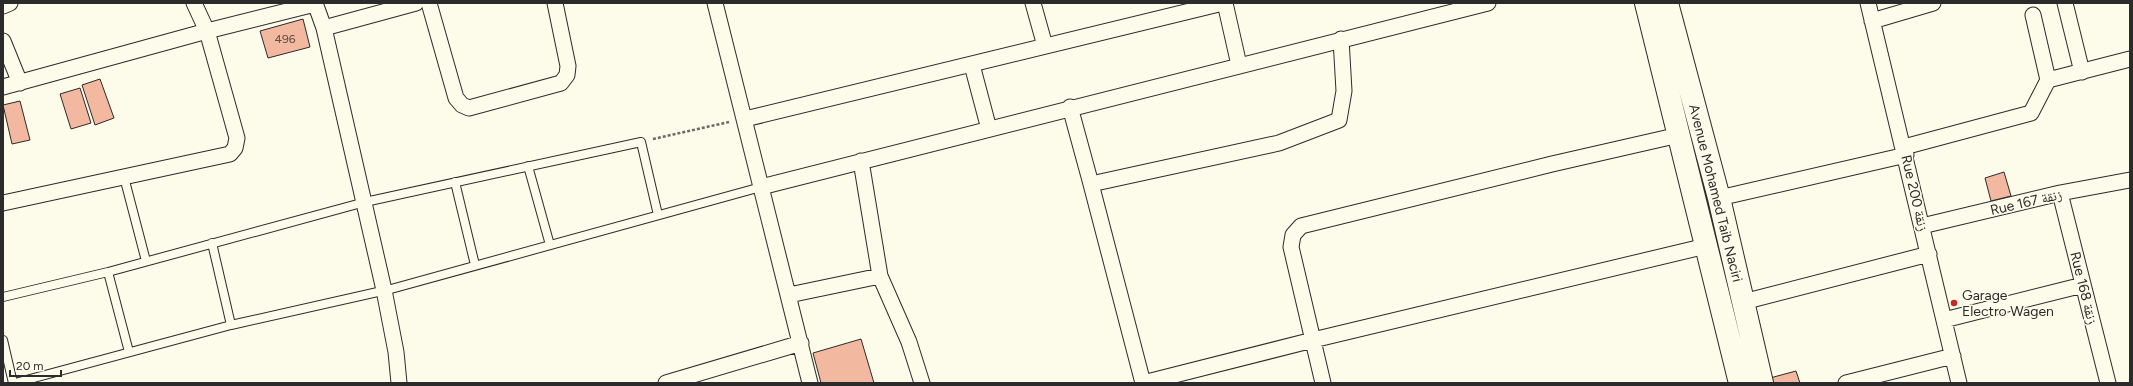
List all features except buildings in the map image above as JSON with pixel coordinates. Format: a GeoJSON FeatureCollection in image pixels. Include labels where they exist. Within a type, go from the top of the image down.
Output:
{"type":"FeatureCollection","features":[{"type":"Feature","properties":{"kind":"street"},"geometry":{"type":"LineString","coordinates":[[3,6],[10,3]]}},
{"type":"Feature","properties":{"kind":"street"},"geometry":{"type":"LineString","coordinates":[[3,203],[230,154],[235,148],[237,138],[207,31],[194,3]]}},
{"type":"Feature","properties":{"kind":"street"},"geometry":{"type":"LineString","coordinates":[[3,87],[315,3],[324,28],[365,202],[396,352],[399,383]]}},
{"type":"Feature","properties":{"kind":"street"},"geometry":{"type":"LineString","coordinates":[[324,28],[416,3]]}},
{"type":"Feature","properties":{"kind":"street"},"geometry":{"type":"LineString","coordinates":[[429,3],[456,98],[462,105],[470,108],[561,83],[567,75],[568,66],[555,3]]}},
{"type":"Feature","properties":{"kind":"street"},"geometry":{"type":"LineString","coordinates":[[715,3],[789,294],[810,383]]}},
{"type":"Feature","properties":{"kind":"street"},"geometry":{"type":"LineString","coordinates":[[1033,3],[1045,46]]}},
{"type":"Feature","properties":{"kind":"street"},"geometry":{"type":"LineString","coordinates":[[745,119],[1224,3],[1239,65]]}},
{"type":"Feature","properties":{"kind":"street"},"geometry":{"type":"LineString","coordinates":[[761,187],[1341,39],[1438,8],[1488,3]]}},
{"type":"Feature","properties":{"kind":"street","name":"Avenue Mohamed Taib Naciri"},"geometry":{"type":"LineString","coordinates":[[1646,3],[1740,383]]}},
{"type":"Feature","properties":{"kind":"street","name":"Avenue Mohamed Taib Naciri"},"geometry":{"type":"LineString","coordinates":[[1668,3],[1718,198],[1762,383]]}},
{"type":"Feature","properties":{"kind":"street","name":"Rue 200 زنقة"},"geometry":{"type":"LineString","coordinates":[[1868,3],[1905,151],[1959,383]]}},
{"type":"Feature","properties":{"kind":"street"},"geometry":{"type":"LineString","coordinates":[[1872,21],[1933,3]]}},
{"type":"Feature","properties":{"kind":"street"},"geometry":{"type":"LineString","coordinates":[[2065,3],[2082,72]]}},
{"type":"Feature","properties":{"kind":"street"},"geometry":{"type":"LineString","coordinates":[[1718,198],[1905,151],[2031,113],[2048,80],[2033,15]]}},
{"type":"Feature","properties":{"kind":"street"},"geometry":{"type":"LineString","coordinates":[[1091,184],[1279,143],[1339,120],[1344,91],[1341,39]]}},
{"type":"Feature","properties":{"kind":"street"},"geometry":{"type":"LineString","coordinates":[[3,41],[20,83]]}},
{"type":"Feature","properties":{"kind":"street"},"geometry":{"type":"LineString","coordinates":[[2048,80],[2130,59]]}},
{"type":"Feature","properties":{"kind":"street"},"geometry":{"type":"LineString","coordinates":[[972,65],[989,129]]}},
{"type":"Feature","properties":{"kind":"street"},"geometry":{"type":"LineString","coordinates":[[1070,107],[1143,383],[1313,340],[1706,246]]}},
{"type":"Feature","properties":{"kind":"street"},"geometry":{"type":"LineString","coordinates":[[1324,383],[1291,247],[1293,235],[1301,226],[1552,164],[1679,135]]}},
{"type":"Feature","properties":{"kind":"street"},"geometry":{"type":"LineString","coordinates":[[861,161],[880,276],[909,342],[922,383]]}},
{"type":"Feature","properties":{"kind":"street","name":"Rue 167 زنقة"},"geometry":{"type":"LineString","coordinates":[[1922,226],[2060,193],[2130,180]]}},
{"type":"Feature","properties":{"kind":"street","name":"Rue 168 زنقة"},"geometry":{"type":"LineString","coordinates":[[2060,193],[2108,383]]}},
{"type":"Feature","properties":{"kind":"street"},"geometry":{"type":"LineString","coordinates":[[1743,302],[1929,254]]}},
{"type":"Feature","properties":{"kind":"street"},"geometry":{"type":"LineString","coordinates":[[789,294],[880,276]]}},
{"type":"Feature","properties":{"kind":"street"},"geometry":{"type":"LineString","coordinates":[[1944,320],[2083,285]]}},
{"type":"Feature","properties":{"kind":"street"},"geometry":{"type":"LineString","coordinates":[[666,383],[801,344]]}},
{"type":"Feature","properties":{"kind":"street"},"geometry":{"type":"LineString","coordinates":[[1846,383],[1953,356]]}},
{"type":"Feature","properties":{"kind":"lane"},"geometry":{"type":"LineString","coordinates":[[3,297],[108,272],[365,202],[641,142],[658,215]]}},
{"type":"Feature","properties":{"kind":"lane"},"geometry":{"type":"LineString","coordinates":[[528,166],[550,245]]}},
{"type":"Feature","properties":{"kind":"lane"},"geometry":{"type":"LineString","coordinates":[[124,177],[146,261]]}},
{"type":"Feature","properties":{"kind":"lane"},"geometry":{"type":"LineString","coordinates":[[455,182],[475,265]]}},
{"type":"Feature","properties":{"kind":"lane"},"geometry":{"type":"LineString","coordinates":[[3,340],[14,383],[231,325],[384,290],[761,187]]}},
{"type":"Feature","properties":{"kind":"lane"},"geometry":{"type":"LineString","coordinates":[[212,243],[231,325]]}},
{"type":"Feature","properties":{"kind":"lane"},"geometry":{"type":"LineString","coordinates":[[108,272],[129,352]]}},
{"type":"Feature","properties":{"kind":"path"},"geometry":{"type":"LineString","coordinates":[[641,142],[745,119]]}},
{"type":"Feature","properties":{"kind":"place","name":"Garage Electro Wagen"},"geometry":{"type":"Point","coordinates":[1954,303]}}]}
